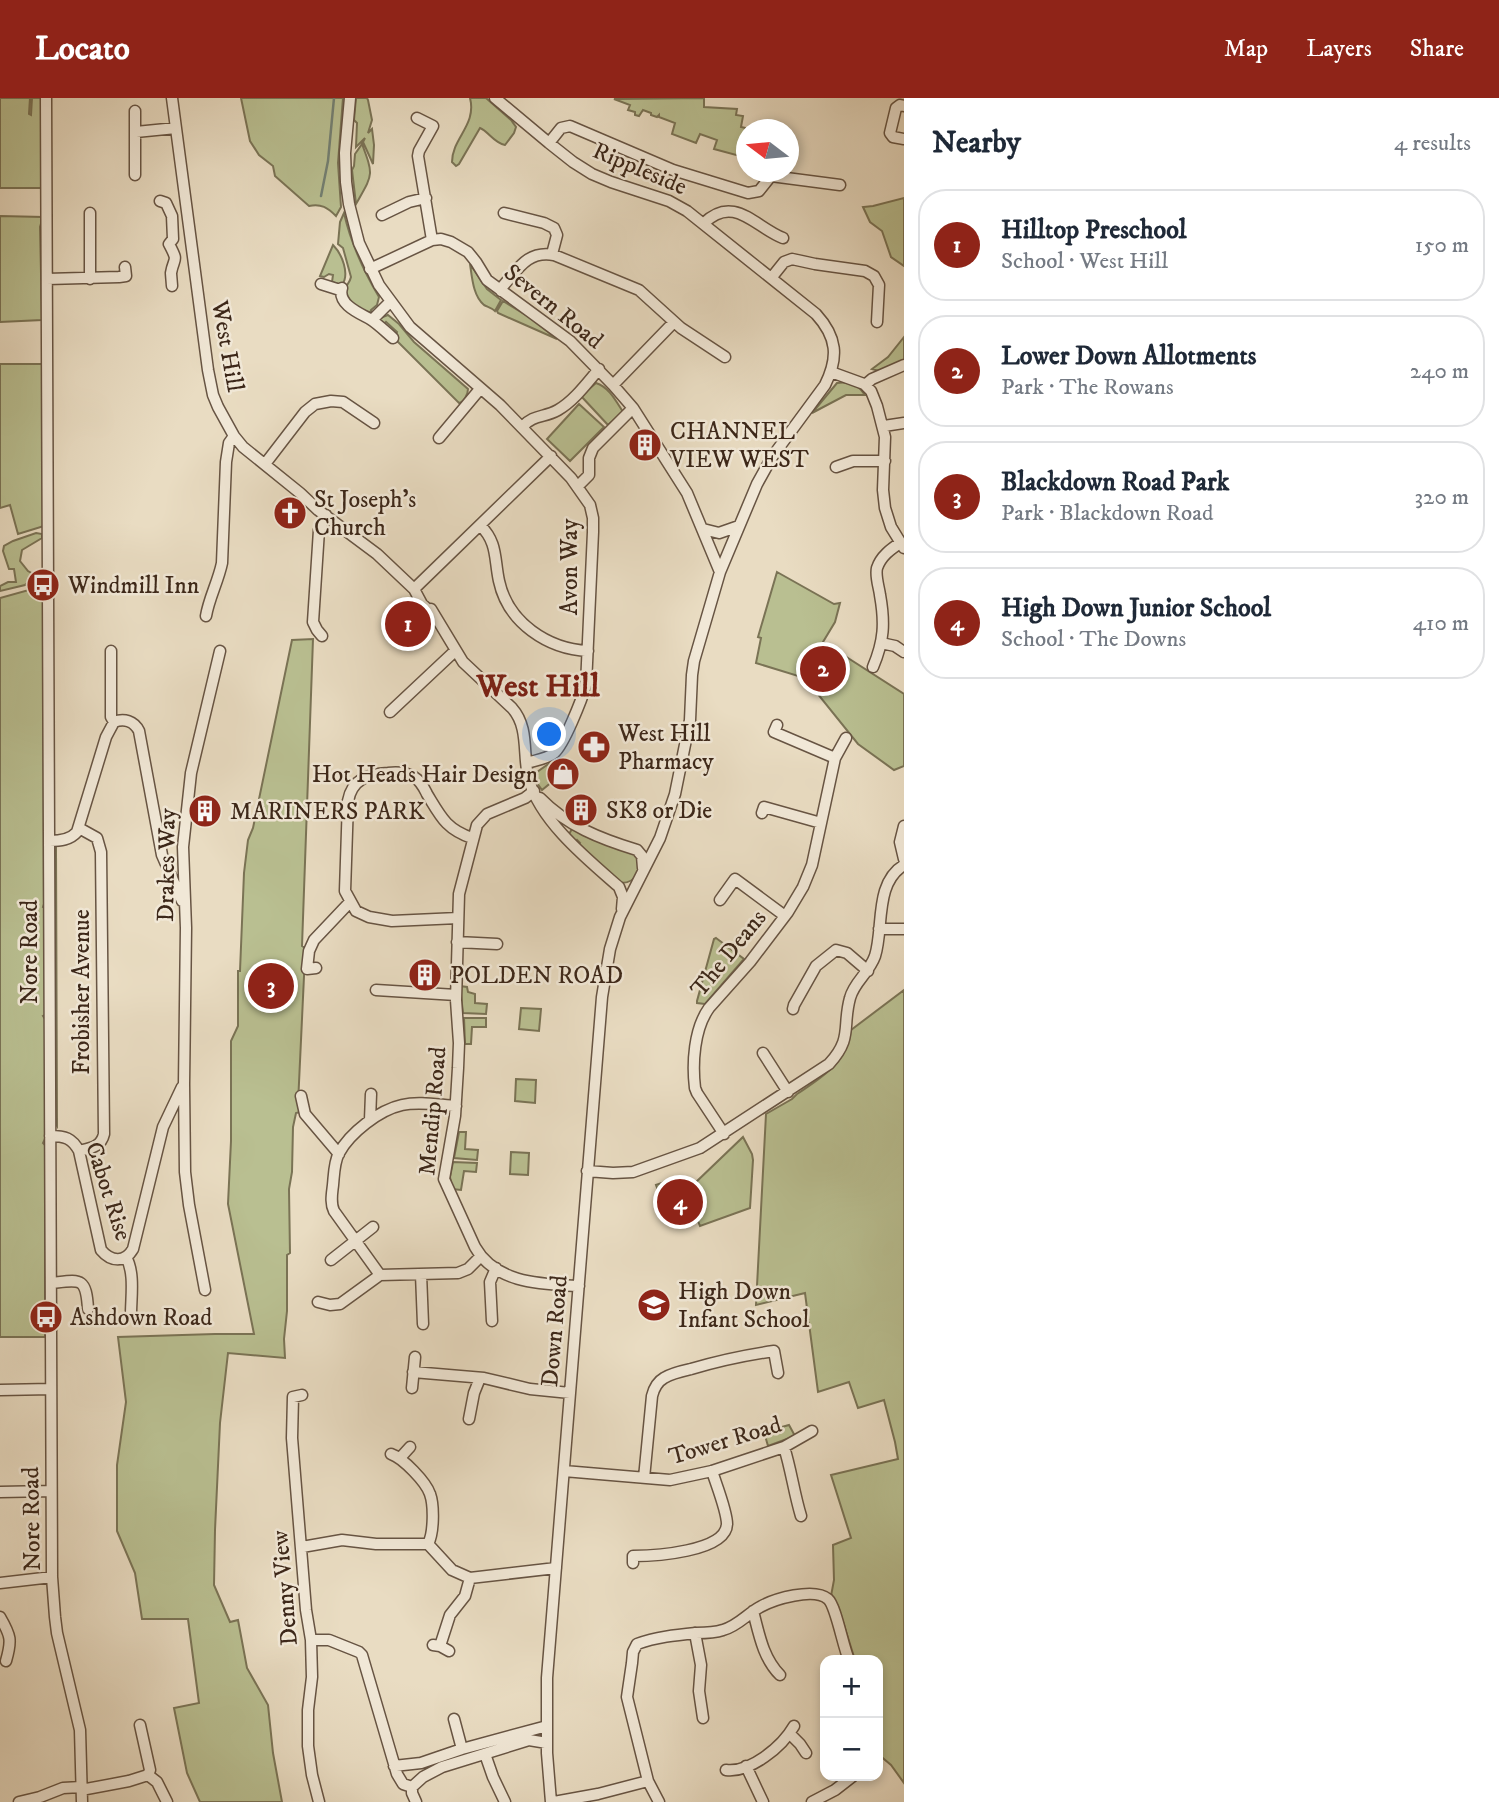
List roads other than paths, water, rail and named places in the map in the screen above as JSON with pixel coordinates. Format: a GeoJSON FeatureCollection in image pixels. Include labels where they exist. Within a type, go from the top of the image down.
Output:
{"type":"FeatureCollection","features":[{"type":"Feature","properties":{"kind":"street","name":"Nore Road"},"geometry":{"type":"LineString","coordinates":[[46,98],[52,1577],[57,1633],[80,1730],[81,1793]]}},
{"type":"Feature","properties":{"kind":"street","name":"West Hill"},"geometry":{"type":"LineString","coordinates":[[172,98],[210,384],[218,407],[234,436],[243,447],[377,554],[430,606],[455,651],[468,668],[518,715],[523,732],[528,777],[545,813],[619,887]]}},
{"type":"Feature","properties":{"kind":"street","name":"Avon Way"},"geometry":{"type":"LineString","coordinates":[[350,98],[345,153],[346,182],[354,228],[370,269],[390,302],[410,327],[522,427],[578,486],[590,505],[593,518],[587,681],[557,750],[551,755],[527,763]]}},
{"type":"Feature","properties":{"kind":"street","name":"Rippleside"},"geometry":{"type":"LineString","coordinates":[[495,98],[573,162],[611,182],[675,204],[704,223],[772,277],[825,324],[834,345],[831,372]]}},
{"type":"Feature","properties":{"kind":"street"},"geometry":{"type":"LineString","coordinates":[[904,106],[900,105],[896,109],[890,135],[904,139]]}},
{"type":"Feature","properties":{"kind":"street"},"geometry":{"type":"LineString","coordinates":[[134,170],[135,110]]}},
{"type":"Feature","properties":{"kind":"street"},"geometry":{"type":"LineString","coordinates":[[370,269],[432,240],[418,155],[433,126],[417,118]]}},
{"type":"Feature","properties":{"kind":"street"},"geometry":{"type":"LineString","coordinates":[[549,143],[561,128],[570,126],[673,170],[744,193],[759,191],[766,182]]}},
{"type":"Feature","properties":{"kind":"street"},"geometry":{"type":"LineString","coordinates":[[136,132],[177,128]]}},
{"type":"Feature","properties":{"kind":"street"},"geometry":{"type":"LineString","coordinates":[[799,179],[835,182]]}},
{"type":"Feature","properties":{"kind":"street"},"geometry":{"type":"LineString","coordinates":[[387,210],[426,198]]}},
{"type":"Feature","properties":{"kind":"street"},"geometry":{"type":"LineString","coordinates":[[160,201],[170,210],[173,239],[169,244],[175,257],[171,274],[172,286]]}},
{"type":"Feature","properties":{"kind":"street","name":"Rippleside"},"geometry":{"type":"LineString","coordinates":[[704,223],[721,212],[740,213],[780,233]]}},
{"type":"Feature","properties":{"kind":"street"},"geometry":{"type":"LineString","coordinates":[[90,213],[90,279]]}},
{"type":"Feature","properties":{"kind":"street"},"geometry":{"type":"LineString","coordinates":[[504,213],[554,228],[558,234],[552,254]]}},
{"type":"Feature","properties":{"kind":"street"},"geometry":{"type":"LineString","coordinates":[[173,239],[191,237]]}},
{"type":"Feature","properties":{"kind":"street","name":"Severn Road"},"geometry":{"type":"LineString","coordinates":[[432,240],[451,242],[468,252],[486,279],[570,341],[633,408],[687,493],[720,572]]}},
{"type":"Feature","properties":{"kind":"street"},"geometry":{"type":"LineString","coordinates":[[501,291],[502,286],[530,257],[552,254],[638,289],[674,322],[724,357]]}},
{"type":"Feature","properties":{"kind":"street"},"geometry":{"type":"LineString","coordinates":[[772,277],[784,262],[793,258],[815,264],[863,270],[874,276],[878,283],[875,316]]}},
{"type":"Feature","properties":{"kind":"street"},"geometry":{"type":"LineString","coordinates":[[47,279],[90,279],[125,275],[125,267]]}},
{"type":"Feature","properties":{"kind":"street"},"geometry":{"type":"LineString","coordinates":[[326,282],[341,289],[341,297],[356,313],[372,320],[393,338]]}},
{"type":"Feature","properties":{"kind":"street"},"geometry":{"type":"LineString","coordinates":[[372,320],[390,302]]}},
{"type":"Feature","properties":{"kind":"street"},"geometry":{"type":"LineString","coordinates":[[613,385],[674,322]]}},
{"type":"Feature","properties":{"kind":"street"},"geometry":{"type":"LineString","coordinates":[[865,385],[872,379],[904,366]]}},
{"type":"Feature","properties":{"kind":"street"},"geometry":{"type":"LineString","coordinates":[[522,427],[531,419],[561,409],[599,369]]}},
{"type":"Feature","properties":{"kind":"street"},"geometry":{"type":"LineString","coordinates":[[831,372],[860,381],[873,396],[884,426],[885,508],[891,527],[902,545],[885,554],[877,568],[883,617],[881,643],[873,667]]}},
{"type":"Feature","properties":{"kind":"street","name":"Down Road"},"geometry":{"type":"LineString","coordinates":[[552,1802],[546,1694],[587,1171],[603,988],[610,949],[622,912],[660,838],[679,779],[690,720],[693,669],[720,572],[765,467],[823,389],[831,372]]}},
{"type":"Feature","properties":{"kind":"street"},"geometry":{"type":"LineString","coordinates":[[439,438],[447,421],[481,389]]}},
{"type":"Feature","properties":{"kind":"street"},"geometry":{"type":"LineString","coordinates":[[343,402],[351,391]]}},
{"type":"Feature","properties":{"kind":"street"},"geometry":{"type":"LineString","coordinates":[[265,464],[311,406],[327,401],[343,402],[374,423]]}},
{"type":"Feature","properties":{"kind":"street"},"geometry":{"type":"LineString","coordinates":[[578,486],[589,475],[589,458],[593,448],[633,408]]}},
{"type":"Feature","properties":{"kind":"street"},"geometry":{"type":"LineString","coordinates":[[884,426],[904,422]]}},
{"type":"Feature","properties":{"kind":"street"},"geometry":{"type":"LineString","coordinates":[[211,610],[222,561],[226,462],[229,443],[234,436]]}},
{"type":"Feature","properties":{"kind":"street"},"geometry":{"type":"LineString","coordinates":[[417,594],[480,525],[551,456]]}},
{"type":"Feature","properties":{"kind":"street"},"geometry":{"type":"LineString","coordinates":[[840,463],[885,461]]}},
{"type":"Feature","properties":{"kind":"street"},"geometry":{"type":"LineString","coordinates":[[322,636],[313,622],[318,530],[326,515]]}},
{"type":"Feature","properties":{"kind":"street"},"geometry":{"type":"LineString","coordinates":[[480,525],[492,541],[502,590],[519,619],[548,642],[567,649],[589,651]]}},
{"type":"Feature","properties":{"kind":"street"},"geometry":{"type":"LineString","coordinates":[[703,529],[719,533],[739,526]]}},
{"type":"Feature","properties":{"kind":"street"},"geometry":{"type":"LineString","coordinates":[[881,643],[895,646],[904,652]]}},
{"type":"Feature","properties":{"kind":"street"},"geometry":{"type":"LineString","coordinates":[[111,651],[111,717],[114,722]]}},
{"type":"Feature","properties":{"kind":"street","name":"Drakes Way"},"geometry":{"type":"LineString","coordinates":[[205,1290],[204,1263],[187,1195],[184,1135],[186,914],[183,847],[192,767],[220,651]]}},
{"type":"Feature","properties":{"kind":"street"},"geometry":{"type":"LineString","coordinates":[[390,712],[455,651]]}},
{"type":"Feature","properties":{"kind":"street"},"geometry":{"type":"LineString","coordinates":[[50,841],[75,835],[106,737],[114,722],[130,722],[139,732],[161,849],[186,914]]}},
{"type":"Feature","properties":{"kind":"street"},"geometry":{"type":"LineString","coordinates":[[774,732],[835,758]]}},
{"type":"Feature","properties":{"kind":"street","name":"The Deans"},"geometry":{"type":"LineString","coordinates":[[724,1134],[695,1090],[699,1029],[709,1009],[750,962],[799,895],[809,875],[835,758],[846,738]]}},
{"type":"Feature","properties":{"kind":"street"},"geometry":{"type":"LineString","coordinates":[[458,918],[397,922],[359,913],[345,891],[348,799],[351,789],[363,778],[373,774],[400,772],[414,776],[452,829],[472,838]]}},
{"type":"Feature","properties":{"kind":"street"},"geometry":{"type":"LineString","coordinates":[[535,793],[568,821],[593,835],[637,850],[649,849],[660,838]]}},
{"type":"Feature","properties":{"kind":"street","name":"Mendip Road"},"geometry":{"type":"LineString","coordinates":[[535,793],[485,816],[476,827],[472,838],[460,891],[456,995],[460,1043],[456,1105],[444,1180],[481,1256],[496,1268],[510,1276],[534,1283],[579,1286]]}},
{"type":"Feature","properties":{"kind":"street"},"geometry":{"type":"LineString","coordinates":[[764,807],[821,823]]}},
{"type":"Feature","properties":{"kind":"street"},"geometry":{"type":"LineString","coordinates":[[560,830],[568,821]]}},
{"type":"Feature","properties":{"kind":"street"},"geometry":{"type":"LineString","coordinates":[[904,826],[900,842],[904,859]]}},
{"type":"Feature","properties":{"kind":"street","name":"Frobisher Avenue"},"geometry":{"type":"LineString","coordinates":[[79,828],[97,838],[102,852],[104,1134],[97,1146],[79,1151]]}},
{"type":"Feature","properties":{"kind":"street"},"geometry":{"type":"LineString","coordinates":[[161,849],[183,847]]}},
{"type":"Feature","properties":{"kind":"street"},"geometry":{"type":"LineString","coordinates":[[622,912],[623,901],[619,887],[631,884],[641,873],[643,860],[637,850]]}},
{"type":"Feature","properties":{"kind":"street"},"geometry":{"type":"LineString","coordinates":[[587,1171],[633,1172],[700,1148],[827,1066],[838,1053],[846,1033],[852,992],[868,971],[876,952],[886,891],[896,872],[904,865]]}},
{"type":"Feature","properties":{"kind":"street","name":"The Deans"},"geometry":{"type":"LineString","coordinates":[[720,900],[738,875],[785,916]]}},
{"type":"Feature","properties":{"kind":"street"},"geometry":{"type":"LineString","coordinates":[[316,968],[307,969],[312,944],[350,902]]}},
{"type":"Feature","properties":{"kind":"street"},"geometry":{"type":"LineString","coordinates":[[879,929],[904,929]]}},
{"type":"Feature","properties":{"kind":"street"},"geometry":{"type":"LineString","coordinates":[[457,942],[497,944]]}},
{"type":"Feature","properties":{"kind":"street"},"geometry":{"type":"LineString","coordinates":[[792,1005],[818,964],[836,950],[840,949],[850,955],[868,971]]}},
{"type":"Feature","properties":{"kind":"street"},"geometry":{"type":"LineString","coordinates":[[376,990],[456,995]]}},
{"type":"Feature","properties":{"kind":"street"},"geometry":{"type":"LineString","coordinates":[[763,1053],[788,1092]]}},
{"type":"Feature","properties":{"kind":"street","name":"Drakes Way"},"geometry":{"type":"LineString","coordinates":[[162,1131],[184,1084]]}},
{"type":"Feature","properties":{"kind":"street"},"geometry":{"type":"LineString","coordinates":[[370,1120],[371,1094]]}},
{"type":"Feature","properties":{"kind":"street"},"geometry":{"type":"LineString","coordinates":[[301,1096],[305,1114],[338,1154]]}},
{"type":"Feature","properties":{"kind":"street"},"geometry":{"type":"LineString","coordinates":[[380,1275],[332,1206],[338,1154],[370,1120],[386,1110],[403,1104],[456,1105]]}},
{"type":"Feature","properties":{"kind":"street"},"geometry":{"type":"LineString","coordinates":[[162,1131],[171,1129],[184,1135]]}},
{"type":"Feature","properties":{"kind":"street","name":"Cabot Rise"},"geometry":{"type":"LineString","coordinates":[[50,1136],[70,1138],[79,1151],[101,1250],[105,1255],[118,1260],[133,1250],[162,1131]]}},
{"type":"Feature","properties":{"kind":"street"},"geometry":{"type":"LineString","coordinates":[[331,1260],[372,1227]]}},
{"type":"Feature","properties":{"kind":"street"},"geometry":{"type":"LineString","coordinates":[[318,1303],[332,1306],[340,1304],[380,1275],[462,1272],[481,1256]]}},
{"type":"Feature","properties":{"kind":"street","name":"Cabot Rise"},"geometry":{"type":"LineString","coordinates":[[126,1257],[131,1271],[133,1307]]}},
{"type":"Feature","properties":{"kind":"street"},"geometry":{"type":"LineString","coordinates":[[492,1321],[490,1282],[496,1268]]}},
{"type":"Feature","properties":{"kind":"street"},"geometry":{"type":"LineString","coordinates":[[421,1274],[423,1324]]}},
{"type":"Feature","properties":{"kind":"street"},"geometry":{"type":"LineString","coordinates":[[51,1283],[81,1283],[87,1290],[88,1309]]}},
{"type":"Feature","properties":{"kind":"street"},"geometry":{"type":"LineString","coordinates":[[644,1478],[651,1402],[654,1388],[660,1381],[672,1374],[773,1347],[778,1373]]}},
{"type":"Feature","properties":{"kind":"street"},"geometry":{"type":"LineString","coordinates":[[412,1388],[415,1357]]}},
{"type":"Feature","properties":{"kind":"street"},"geometry":{"type":"LineString","coordinates":[[414,1372],[480,1378],[530,1389],[570,1393]]}},
{"type":"Feature","properties":{"kind":"street"},"geometry":{"type":"LineString","coordinates":[[473,1412],[480,1378]]}},
{"type":"Feature","properties":{"kind":"street"},"geometry":{"type":"LineString","coordinates":[[0,1390],[51,1389]]}},
{"type":"Feature","properties":{"kind":"street","name":"Denny View"},"geometry":{"type":"LineString","coordinates":[[295,1396],[292,1438],[312,1681],[308,1730],[319,1802]]}},
{"type":"Feature","properties":{"kind":"street","name":"Tower Road"},"geometry":{"type":"LineString","coordinates":[[565,1471],[670,1480],[712,1471],[783,1447],[812,1431]]}},
{"type":"Feature","properties":{"kind":"street"},"geometry":{"type":"LineString","coordinates":[[410,1447],[395,1456],[422,1481],[430,1493],[431,1538],[428,1544]]}},
{"type":"Feature","properties":{"kind":"street"},"geometry":{"type":"LineString","coordinates":[[783,1447],[803,1509]]}},
{"type":"Feature","properties":{"kind":"street"},"geometry":{"type":"LineString","coordinates":[[633,1555],[664,1555],[715,1541],[722,1536],[726,1529],[726,1520],[712,1471]]}},
{"type":"Feature","properties":{"kind":"street"},"geometry":{"type":"LineString","coordinates":[[0,1492],[51,1492]]}},
{"type":"Feature","properties":{"kind":"street"},"geometry":{"type":"LineString","coordinates":[[302,1547],[347,1540],[378,1544],[428,1544],[454,1572],[470,1578],[556,1568]]}},
{"type":"Feature","properties":{"kind":"street"},"geometry":{"type":"LineString","coordinates":[[0,1583],[52,1577]]}},
{"type":"Feature","properties":{"kind":"street"},"geometry":{"type":"LineString","coordinates":[[441,1647],[450,1615],[465,1596],[470,1578]]}},
{"type":"Feature","properties":{"kind":"street"},"geometry":{"type":"LineString","coordinates":[[659,1802],[648,1781],[626,1697],[633,1652],[637,1644],[726,1629],[770,1602],[801,1595],[816,1595],[827,1598],[834,1610],[847,1655]]}},
{"type":"Feature","properties":{"kind":"street"},"geometry":{"type":"LineString","coordinates":[[753,1611],[773,1672]]}},
{"type":"Feature","properties":{"kind":"street"},"geometry":{"type":"LineString","coordinates":[[0,1617],[10,1637],[7,1662]]}},
{"type":"Feature","properties":{"kind":"street"},"geometry":{"type":"LineString","coordinates":[[695,1633],[701,1665],[699,1690],[706,1712]]}},
{"type":"Feature","properties":{"kind":"street"},"geometry":{"type":"LineString","coordinates":[[310,1640],[329,1640],[364,1653],[394,1766],[402,1784],[412,1787]]}},
{"type":"Feature","properties":{"kind":"street"},"geometry":{"type":"LineString","coordinates":[[619,1650],[633,1652]]}},
{"type":"Feature","properties":{"kind":"street"},"geometry":{"type":"LineString","coordinates":[[454,1719],[462,1749]]}},
{"type":"Feature","properties":{"kind":"street"},"geometry":{"type":"LineString","coordinates":[[140,1725],[150,1770],[148,1775]]}},
{"type":"Feature","properties":{"kind":"street"},"geometry":{"type":"LineString","coordinates":[[394,1766],[421,1763],[547,1726]]}},
{"type":"Feature","properties":{"kind":"street"},"geometry":{"type":"LineString","coordinates":[[726,1770],[734,1771],[746,1766],[776,1749],[792,1730],[806,1753]]}},
{"type":"Feature","properties":{"kind":"street"},"geometry":{"type":"LineString","coordinates":[[416,1802],[412,1787],[438,1769],[529,1740],[547,1743]]}},
{"type":"Feature","properties":{"kind":"street"},"geometry":{"type":"LineString","coordinates":[[485,1754],[505,1802]]}},
{"type":"Feature","properties":{"kind":"street"},"geometry":{"type":"LineString","coordinates":[[746,1766],[763,1802]]}},
{"type":"Feature","properties":{"kind":"street"},"geometry":{"type":"LineString","coordinates":[[19,1802],[32,1801],[63,1788],[81,1793],[148,1775]]}},
{"type":"Feature","properties":{"kind":"street"},"geometry":{"type":"LineString","coordinates":[[148,1775],[157,1782],[167,1802]]}},
{"type":"Feature","properties":{"kind":"street"},"geometry":{"type":"LineString","coordinates":[[552,1802],[648,1781]]}},
{"type":"Feature","properties":{"kind":"street"},"geometry":{"type":"LineString","coordinates":[[812,1802],[847,1781]]}},
{"type":"Feature","properties":{"kind":"waterway"},"geometry":{"type":"LineString","coordinates":[[321,196],[328,161],[334,98]]}},
{"type":"Feature","properties":{"kind":"place","name":"CHANNEL VIEW WEST"},"geometry":{"type":"Point","coordinates":[645,445]}},
{"type":"Feature","properties":{"kind":"place","name":"St Joseph's Church"},"geometry":{"type":"Point","coordinates":[290,513]}},
{"type":"Feature","properties":{"kind":"place","name":"Windmill Inn"},"geometry":{"type":"Point","coordinates":[43,585]}},
{"type":"Feature","properties":{"kind":"place","name":"Hilltop Preschool"},"geometry":{"type":"Point","coordinates":[408,624]}},
{"type":"Feature","properties":{"kind":"place","name":"Lower Down Allotments"},"geometry":{"type":"Point","coordinates":[823,669]}},
{"type":"Feature","properties":{"kind":"place","name":"West Hill Pharmacy"},"geometry":{"type":"Point","coordinates":[594,747]}},
{"type":"Feature","properties":{"kind":"place","name":"Hot Heads Hair Design"},"geometry":{"type":"Point","coordinates":[563,774]}},
{"type":"Feature","properties":{"kind":"place","name":"SK8 or Die"},"geometry":{"type":"Point","coordinates":[581,810]}},
{"type":"Feature","properties":{"kind":"place","name":"MARINERS PARK"},"geometry":{"type":"Point","coordinates":[205,811]}},
{"type":"Feature","properties":{"kind":"place","name":"POLDEN ROAD"},"geometry":{"type":"Point","coordinates":[425,975]}},
{"type":"Feature","properties":{"kind":"place","name":"Blackdown Road Park"},"geometry":{"type":"Point","coordinates":[271,986]}},
{"type":"Feature","properties":{"kind":"place","name":"High Down Junior School"},"geometry":{"type":"Point","coordinates":[680,1202]}},
{"type":"Feature","properties":{"kind":"place","name":"High Down Infant School"},"geometry":{"type":"Point","coordinates":[654,1305]}},
{"type":"Feature","properties":{"kind":"place","name":"Ashdown Road"},"geometry":{"type":"Point","coordinates":[46,1317]}},
{"type":"Feature","properties":{"kind":"district","name":"West Hill"},"geometry":{"type":"Point","coordinates":[538,685]}}]}
